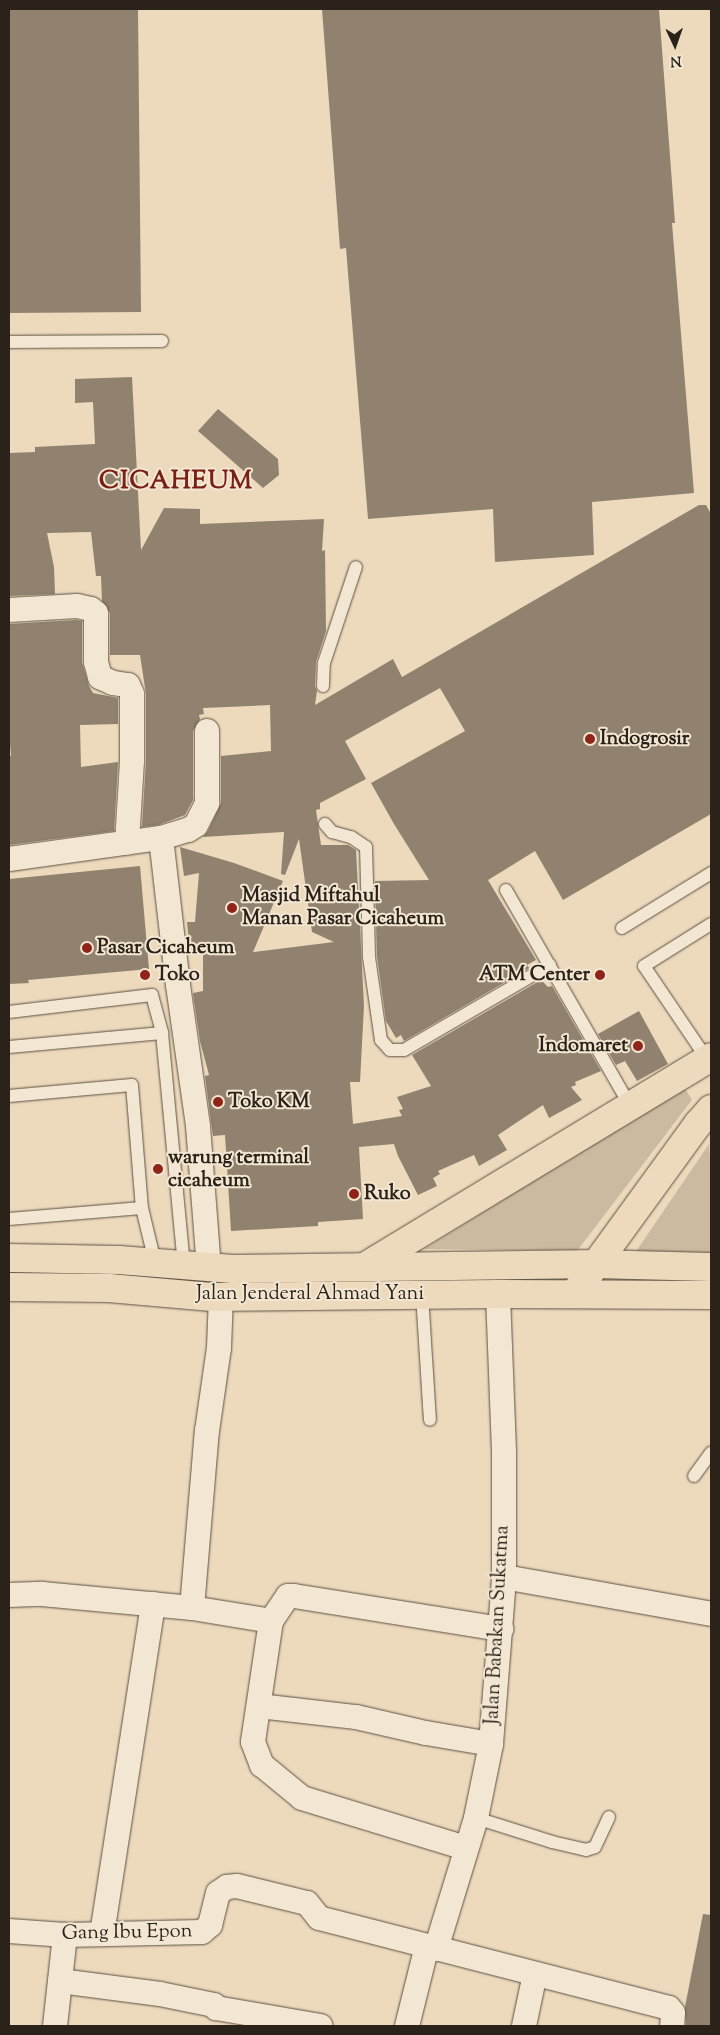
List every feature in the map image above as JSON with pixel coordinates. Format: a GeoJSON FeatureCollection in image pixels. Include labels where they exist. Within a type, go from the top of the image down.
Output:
{"type":"FeatureCollection","features":[{"type":"Feature","properties":{"kind":"main road","name":"Jalan Jenderal Ahmad Yani"},"geometry":{"type":"LineString","coordinates":[[366,1266],[630,1106],[710,1061]]}},
{"type":"Feature","properties":{"kind":"main road"},"geometry":{"type":"LineString","coordinates":[[575,1293],[598,1264],[698,1124],[711,1109]]}},
{"type":"Feature","properties":{"kind":"main road","name":"Jalan Jenderal Ahmad Yani"},"geometry":{"type":"LineString","coordinates":[[9,1258],[155,1262],[197,1267],[598,1264],[711,1267]]}},
{"type":"Feature","properties":{"kind":"main road","name":"Jalan Jenderal Ahmad Yani"},"geometry":{"type":"LineString","coordinates":[[9,1287],[109,1288],[222,1297],[575,1293],[711,1295]]}},
{"type":"Feature","properties":{"kind":"street"},"geometry":{"type":"LineString","coordinates":[[9,610],[77,606],[91,609],[96,613],[96,662],[100,677],[113,683],[128,685],[132,694],[132,761],[127,843]]}},
{"type":"Feature","properties":{"kind":"street"},"geometry":{"type":"LineString","coordinates":[[9,859],[161,838],[188,830],[196,825],[207,803],[207,731]]}},
{"type":"Feature","properties":{"kind":"street"},"geometry":{"type":"LineString","coordinates":[[161,838],[198,1126],[197,1267]]}},
{"type":"Feature","properties":{"kind":"street","name":"Jalan Babakan Sukatma"},"geometry":{"type":"LineString","coordinates":[[407,2026],[476,1818],[491,1744],[504,1576],[504,1450],[498,1294]]}},
{"type":"Feature","properties":{"kind":"street"},"geometry":{"type":"LineString","coordinates":[[192,1608],[207,1431],[219,1348],[222,1297]]}},
{"type":"Feature","properties":{"kind":"street"},"geometry":{"type":"LineString","coordinates":[[504,1576],[711,1614]]}},
{"type":"Feature","properties":{"kind":"street"},"geometry":{"type":"LineString","coordinates":[[9,1595],[42,1594],[153,1604],[192,1608],[271,1621]]}},
{"type":"Feature","properties":{"kind":"street"},"geometry":{"type":"LineString","coordinates":[[466,1848],[302,1798],[262,1765],[253,1742],[271,1621],[288,1596],[294,1596],[501,1629]]}},
{"type":"Feature","properties":{"kind":"street"},"geometry":{"type":"LineString","coordinates":[[102,1934],[153,1604]]}},
{"type":"Feature","properties":{"kind":"street"},"geometry":{"type":"LineString","coordinates":[[258,1706],[356,1717],[491,1744]]}},
{"type":"Feature","properties":{"kind":"street","name":"Gang Ibu Epon"},"geometry":{"type":"LineString","coordinates":[[9,1931],[65,1935],[202,1932],[210,1925],[218,1893],[227,1887],[237,1886],[308,1903],[319,1918],[432,1947]]}},
{"type":"Feature","properties":{"kind":"street"},"geometry":{"type":"LineString","coordinates":[[54,2026],[65,1935]]}},
{"type":"Feature","properties":{"kind":"street"},"geometry":{"type":"LineString","coordinates":[[432,1947],[669,2008],[673,2013],[672,2026]]}},
{"type":"Feature","properties":{"kind":"street"},"geometry":{"type":"LineString","coordinates":[[524,2026],[535,1974]]}},
{"type":"Feature","properties":{"kind":"street"},"geometry":{"type":"LineString","coordinates":[[60,1981],[160,1994],[214,2004],[215,2017],[320,2026]]}},
{"type":"Feature","properties":{"kind":"lane"},"geometry":{"type":"LineString","coordinates":[[9,342],[162,341]]}},
{"type":"Feature","properties":{"kind":"lane"},"geometry":{"type":"LineString","coordinates":[[323,686],[324,662],[356,567]]}},
{"type":"Feature","properties":{"kind":"lane"},"geometry":{"type":"LineString","coordinates":[[325,824],[332,832],[351,837],[366,847],[369,957],[380,1040],[390,1050],[404,1050],[550,965]]}},
{"type":"Feature","properties":{"kind":"lane"},"geometry":{"type":"LineString","coordinates":[[622,928],[711,873]]}},
{"type":"Feature","properties":{"kind":"lane"},"geometry":{"type":"LineString","coordinates":[[506,890],[630,1106]]}},
{"type":"Feature","properties":{"kind":"lane"},"geometry":{"type":"LineString","coordinates":[[710,1061],[644,966],[711,924]]}},
{"type":"Feature","properties":{"kind":"lane"},"geometry":{"type":"LineString","coordinates":[[9,1012],[152,995],[162,1033],[197,1267]]}},
{"type":"Feature","properties":{"kind":"lane"},"geometry":{"type":"LineString","coordinates":[[9,1047],[162,1033]]}},
{"type":"Feature","properties":{"kind":"lane"},"geometry":{"type":"LineString","coordinates":[[9,1096],[132,1085],[142,1208],[155,1262]]}},
{"type":"Feature","properties":{"kind":"lane"},"geometry":{"type":"LineString","coordinates":[[9,1219],[142,1208]]}},
{"type":"Feature","properties":{"kind":"lane"},"geometry":{"type":"LineString","coordinates":[[422,1294],[430,1420]]}},
{"type":"Feature","properties":{"kind":"lane"},"geometry":{"type":"LineString","coordinates":[[694,1476],[711,1453]]}},
{"type":"Feature","properties":{"kind":"lane"},"geometry":{"type":"LineString","coordinates":[[476,1818],[552,1842],[586,1850],[595,1847],[609,1817]]}},
{"type":"Feature","properties":{"kind":"shaded area"},"geometry":{"type":"Polygon","coordinates":[[[684,1087],[692,1100],[577,1251],[424,1249],[684,1087]]]}},
{"type":"Feature","properties":{"kind":"shaded area"},"geometry":{"type":"Polygon","coordinates":[[[709,1144],[711,1169],[711,1256],[635,1253],[709,1144]]]}},
{"type":"Feature","properties":{"kind":"building"},"geometry":{"type":"Polygon","coordinates":[[[9,9],[138,9],[141,312],[9,313],[9,9]]]}},
{"type":"Feature","properties":{"kind":"building"},"geometry":{"type":"Polygon","coordinates":[[[322,9],[659,9],[675,223],[672,223],[694,493],[592,502],[594,555],[495,562],[493,509],[368,519],[346,248],[340,249],[322,9]]]}},
{"type":"Feature","properties":{"kind":"building"},"geometry":{"type":"Polygon","coordinates":[[[132,377],[141,550],[164,508],[200,509],[200,524],[324,519],[322,551],[325,550],[326,631],[316,662],[315,686],[317,691],[315,705],[393,659],[402,677],[699,505],[706,505],[711,514],[711,814],[563,900],[535,851],[488,880],[536,960],[527,965],[529,968],[404,1041],[401,1035],[396,1038],[386,1021],[377,956],[375,881],[429,880],[371,783],[465,731],[440,688],[345,741],[366,779],[320,803],[320,809],[316,810],[321,845],[348,845],[356,850],[364,1006],[360,1082],[350,1082],[353,1124],[402,1116],[399,1110],[403,1109],[397,1097],[431,1086],[412,1055],[541,980],[548,987],[552,986],[601,1071],[575,1082],[576,1085],[571,1087],[582,1100],[549,1118],[543,1105],[498,1135],[507,1150],[479,1166],[474,1155],[438,1171],[440,1174],[433,1178],[437,1186],[418,1195],[394,1144],[359,1147],[363,1219],[318,1222],[318,1226],[231,1231],[225,1135],[213,1136],[205,1076],[209,1075],[200,1041],[193,993],[203,991],[203,949],[190,950],[187,922],[195,922],[199,873],[184,876],[180,847],[234,863],[283,881],[253,952],[334,942],[312,932],[299,839],[285,875],[281,874],[284,832],[203,837],[208,831],[221,803],[221,756],[271,751],[270,705],[203,708],[204,714],[199,715],[200,719],[193,731],[193,800],[185,815],[158,825],[142,827],[146,761],[146,694],[140,655],[110,655],[110,613],[102,601],[101,576],[96,576],[91,532],[47,533],[54,567],[55,594],[9,596],[9,453],[35,452],[35,447],[95,444],[93,402],[75,403],[75,379],[132,377]]]}},
{"type":"Feature","properties":{"kind":"building"},"geometry":{"type":"Polygon","coordinates":[[[218,409],[278,459],[279,475],[263,488],[198,431],[218,409]]]}},
{"type":"Feature","properties":{"kind":"building"},"geometry":{"type":"Polygon","coordinates":[[[82,621],[82,662],[89,686],[93,693],[118,698],[118,724],[80,725],[81,767],[118,762],[114,831],[9,845],[9,756],[11,756],[9,731],[9,624],[82,621]]]}},
{"type":"Feature","properties":{"kind":"building"},"geometry":{"type":"Polygon","coordinates":[[[140,866],[149,969],[28,980],[29,983],[9,984],[9,879],[140,866]]]}},
{"type":"Feature","properties":{"kind":"building","name":"Indomaret"},"geometry":{"type":"Polygon","coordinates":[[[639,1011],[668,1064],[637,1081],[625,1061],[616,1065],[598,1034],[639,1011]]]}},
{"type":"Feature","properties":{"kind":"building"},"geometry":{"type":"Polygon","coordinates":[[[703,1914],[711,1915],[711,2026],[686,2026],[685,2007],[703,1914]]]}},
{"type":"Feature","properties":{"kind":"place","name":"Indogrosir"},"geometry":{"type":"Point","coordinates":[590,739]}},
{"type":"Feature","properties":{"kind":"place","name":"Masjid Miftahul Manan Pasar Cicaheum"},"geometry":{"type":"Point","coordinates":[232,908]}},
{"type":"Feature","properties":{"kind":"place","name":"Pasar Cicaheum"},"geometry":{"type":"Point","coordinates":[87,948]}},
{"type":"Feature","properties":{"kind":"place","name":"Toko"},"geometry":{"type":"Point","coordinates":[145,975]}},
{"type":"Feature","properties":{"kind":"place","name":"ATM Center"},"geometry":{"type":"Point","coordinates":[600,975]}},
{"type":"Feature","properties":{"kind":"place","name":"Indomaret"},"geometry":{"type":"Point","coordinates":[638,1046]}},
{"type":"Feature","properties":{"kind":"place","name":"Toko KM"},"geometry":{"type":"Point","coordinates":[218,1102]}},
{"type":"Feature","properties":{"kind":"place","name":"warung terminal cicaheum"},"geometry":{"type":"Point","coordinates":[158,1169]}},
{"type":"Feature","properties":{"kind":"place","name":"Ruko"},"geometry":{"type":"Point","coordinates":[354,1194]}},
{"type":"Feature","properties":{"kind":"district","name":"CICAHEUM"},"geometry":{"type":"Point","coordinates":[176,482]}}]}
